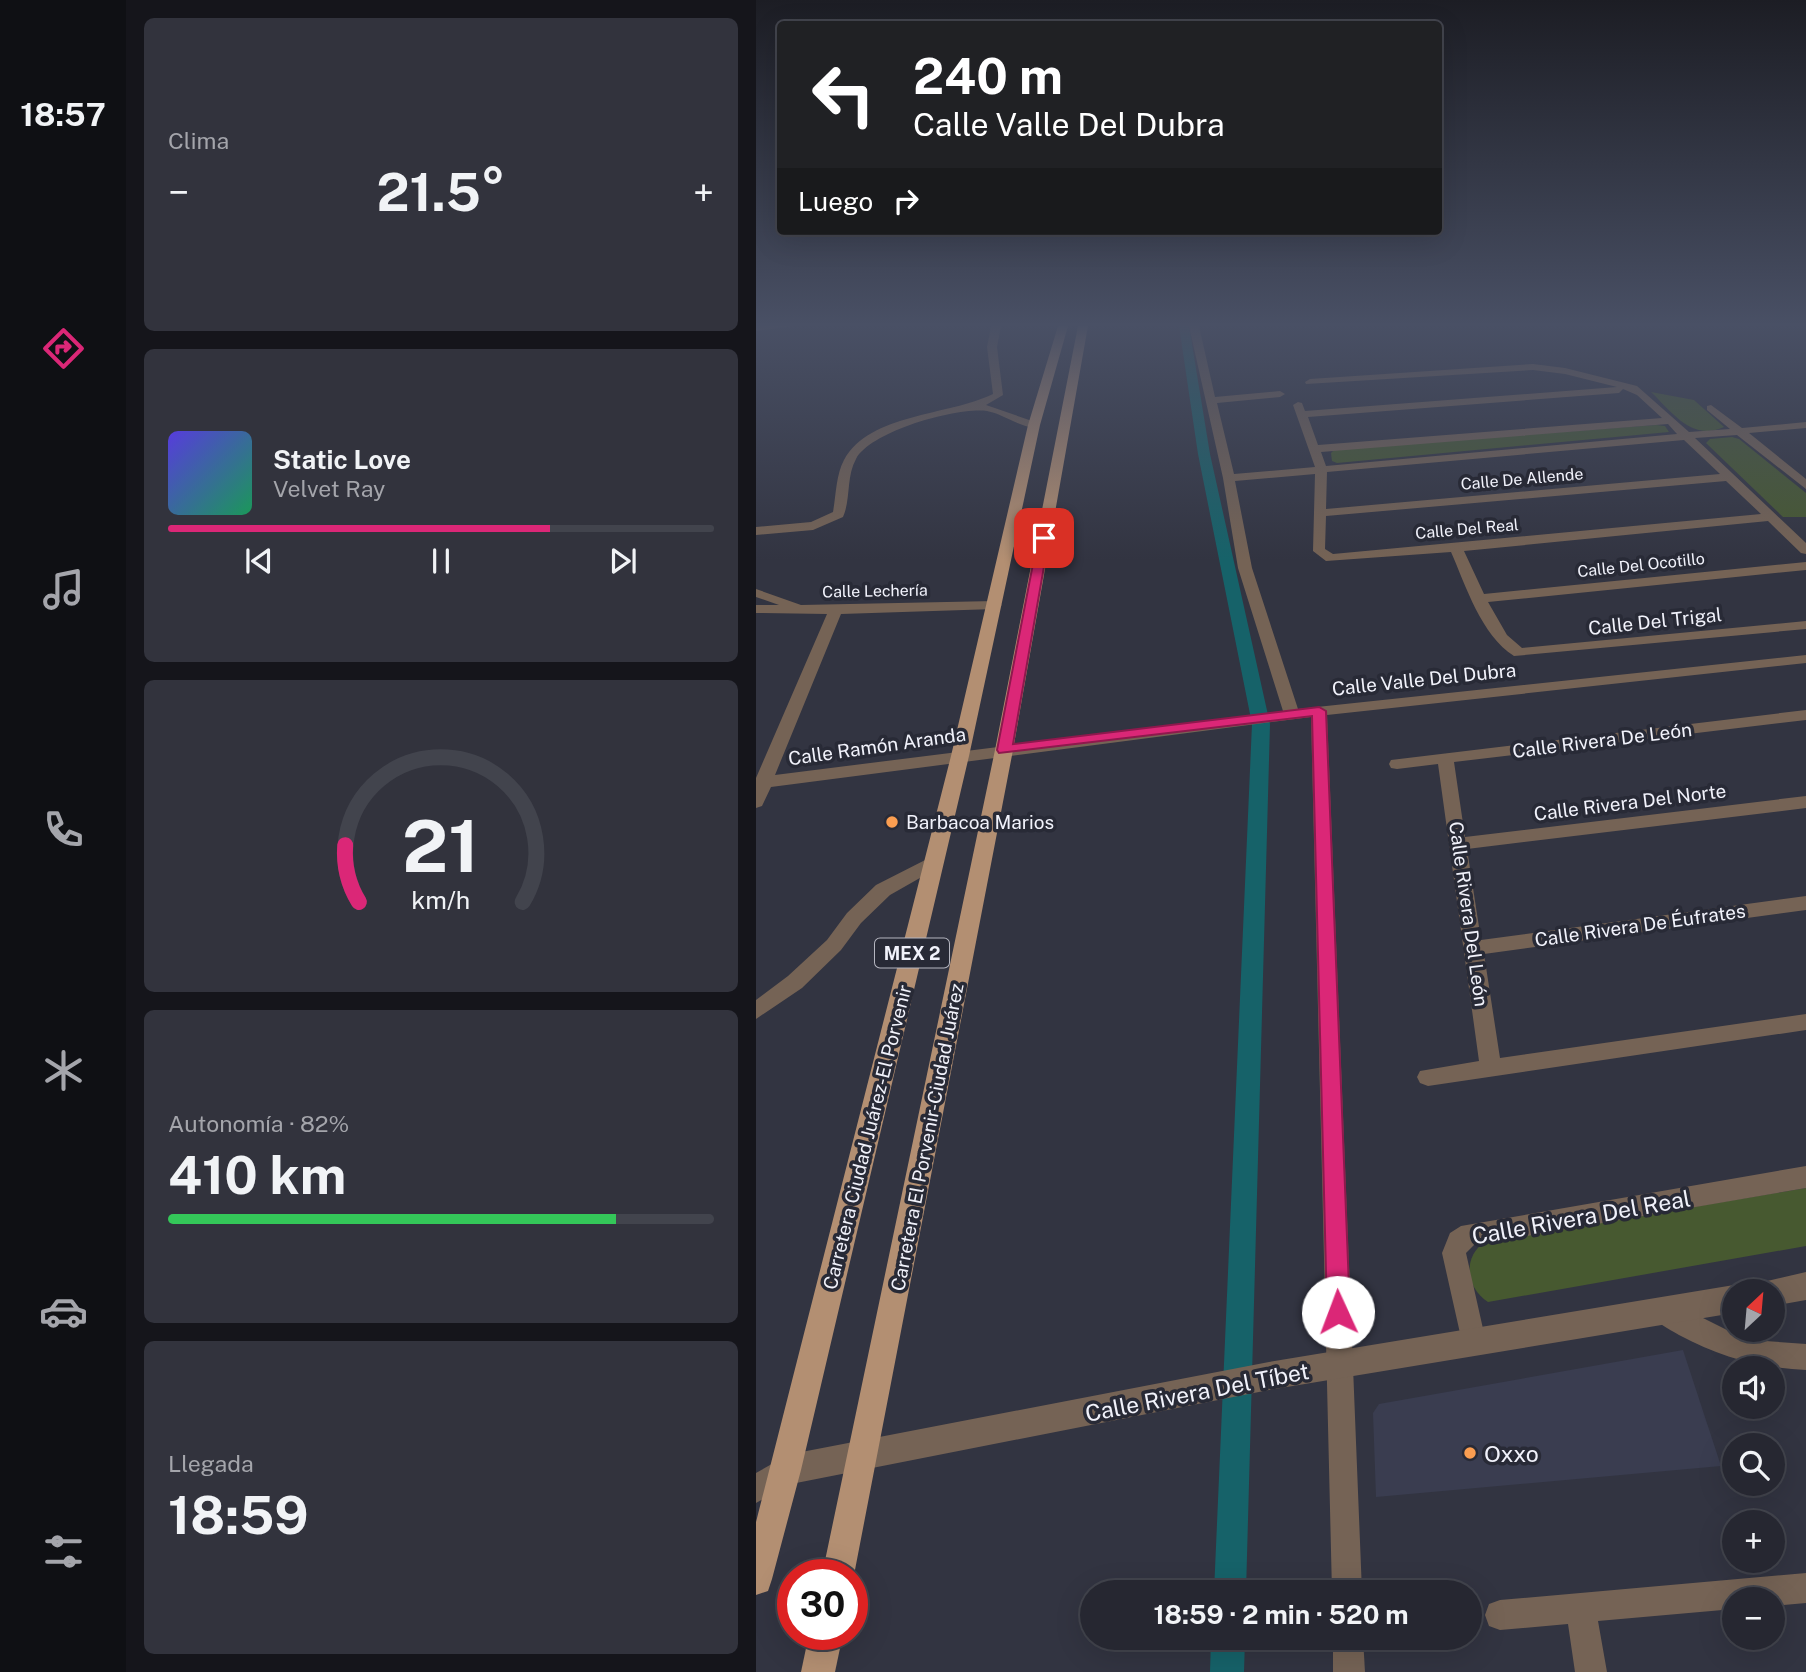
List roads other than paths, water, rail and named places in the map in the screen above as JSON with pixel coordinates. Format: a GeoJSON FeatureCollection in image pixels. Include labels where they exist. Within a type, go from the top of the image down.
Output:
{"type":"FeatureCollection","features":[{"type":"Feature","properties":{"kind":"main road","name":"Carretera Ciudad Juárez-El Porvenir"},"geometry":{"type":"LineString","coordinates":[[756,1579],[786,1470],[960,756],[1040,404]]}},
{"type":"Feature","properties":{"kind":"main road","name":"Carretera El Porvenir-Ciudad Juárez"},"geometry":{"type":"LineString","coordinates":[[841,1559],[1004,750],[1068,404]]}},
{"type":"Feature","properties":{"kind":"main road"},"geometry":{"type":"LineString","coordinates":[[818,1672],[822,1650]]}},
{"type":"Feature","properties":{"kind":"street"},"geometry":{"type":"LineString","coordinates":[[756,531],[813,526],[829,520],[839,514],[849,460],[858,447],[873,435],[892,427],[981,404]]}},
{"type":"Feature","properties":{"kind":"street"},"geometry":{"type":"LineString","coordinates":[[1213,404],[1245,568],[1285,716]]}},
{"type":"Feature","properties":{"kind":"street","name":"Calle Del Real"},"geometry":{"type":"LineString","coordinates":[[1390,404],[1300,410],[1321,467],[1319,551],[1331,558],[1770,517]]}},
{"type":"Feature","properties":{"kind":"street"},"geometry":{"type":"LineString","coordinates":[[1653,404],[1806,550]]}},
{"type":"Feature","properties":{"kind":"street"},"geometry":{"type":"LineString","coordinates":[[976,407],[993,409],[1034,425]]}},
{"type":"Feature","properties":{"kind":"street"},"geometry":{"type":"LineString","coordinates":[[1711,408],[1806,485]]}},
{"type":"Feature","properties":{"kind":"street"},"geometry":{"type":"LineString","coordinates":[[1316,449],[1669,421]]}},
{"type":"Feature","properties":{"kind":"street"},"geometry":{"type":"LineString","coordinates":[[1229,478],[1321,467],[1806,425]]}},
{"type":"Feature","properties":{"kind":"street"},"geometry":{"type":"LineString","coordinates":[[1788,470],[1806,468]]}},
{"type":"Feature","properties":{"kind":"street","name":"Calle De Allende"},"geometry":{"type":"LineString","coordinates":[[1320,513],[1727,477]]}},
{"type":"Feature","properties":{"kind":"street"},"geometry":{"type":"LineString","coordinates":[[1456,548],[1479,599]]}},
{"type":"Feature","properties":{"kind":"street","name":"Calle Del Ocotillo"},"geometry":{"type":"LineString","coordinates":[[1479,599],[1806,566]]}},
{"type":"Feature","properties":{"kind":"street"},"geometry":{"type":"LineString","coordinates":[[756,593],[790,603],[799,609]]}},
{"type":"Feature","properties":{"kind":"street","name":"Calle Del Trigal"},"geometry":{"type":"LineString","coordinates":[[1479,599],[1509,649],[1526,654],[1806,625]]}},
{"type":"Feature","properties":{"kind":"street","name":"Calle Lechería"},"geometry":{"type":"LineString","coordinates":[[756,609],[836,610],[995,605]]}},
{"type":"Feature","properties":{"kind":"street"},"geometry":{"type":"LineString","coordinates":[[756,802],[760,782],[836,610]]}},
{"type":"Feature","properties":{"kind":"street","name":"Calle Valle Del Dubra"},"geometry":{"type":"LineString","coordinates":[[1004,750],[1319,711],[1806,659]]}},
{"type":"Feature","properties":{"kind":"street"},"geometry":{"type":"LineString","coordinates":[[1319,711],[1347,1580]]}},
{"type":"Feature","properties":{"kind":"street","name":"Calle Rivera De León"},"geometry":{"type":"LineString","coordinates":[[1397,764],[1806,715]]}},
{"type":"Feature","properties":{"kind":"street","name":"Calle Ramón Aranda"},"geometry":{"type":"LineString","coordinates":[[760,782],[1004,750]]}},
{"type":"Feature","properties":{"kind":"street","name":"Calle Rivera Del León"},"geometry":{"type":"LineString","coordinates":[[1444,759],[1491,1069]]}},
{"type":"Feature","properties":{"kind":"street","name":"Calle Rivera Del Norte"},"geometry":{"type":"LineString","coordinates":[[1459,844],[1806,802]]}},
{"type":"Feature","properties":{"kind":"street"},"geometry":{"type":"LineString","coordinates":[[756,1011],[795,982],[883,890],[934,861]]}},
{"type":"Feature","properties":{"kind":"street","name":"Calle Rivera De Éufrates"},"geometry":{"type":"LineString","coordinates":[[1474,948],[1806,903]]}},
{"type":"Feature","properties":{"kind":"street"},"geometry":{"type":"LineString","coordinates":[[1428,1077],[1806,1023]]}},
{"type":"Feature","properties":{"kind":"street","name":"Calle Rivera Del Real"},"geometry":{"type":"LineString","coordinates":[[1473,1342],[1454,1253],[1459,1241],[1469,1234],[1806,1177]]}},
{"type":"Feature","properties":{"kind":"street"},"geometry":{"type":"LineString","coordinates":[[1785,1290],[1806,1286]]}},
{"type":"Feature","properties":{"kind":"street","name":"Calle Rivera Del Tíbet"},"geometry":{"type":"LineString","coordinates":[[786,1470],[1269,1376],[1722,1301]]}},
{"type":"Feature","properties":{"kind":"street"},"geometry":{"type":"LineString","coordinates":[[1662,1311],[1712,1340],[1751,1352],[1806,1357]]}},
{"type":"Feature","properties":{"kind":"street"},"geometry":{"type":"LineString","coordinates":[[756,1489],[786,1470]]}},
{"type":"Feature","properties":{"kind":"street"},"geometry":{"type":"LineString","coordinates":[[1500,1615],[1806,1588]]}},
{"type":"Feature","properties":{"kind":"street"},"geometry":{"type":"LineString","coordinates":[[1580,1608],[1591,1672]]}},
{"type":"Feature","properties":{"kind":"street"},"geometry":{"type":"LineString","coordinates":[[1348,1650],[1349,1672]]}},
{"type":"Feature","properties":{"kind":"waterway"},"geometry":{"type":"LineString","coordinates":[[1196,404],[1204,454],[1261,724],[1230,1580]]}},
{"type":"Feature","properties":{"kind":"waterway"},"geometry":{"type":"LineString","coordinates":[[1227,1672],[1228,1650]]}},
{"type":"Feature","properties":{"kind":"place","name":"Barbacoa Marios"},"geometry":{"type":"Point","coordinates":[892,822]}},
{"type":"Feature","properties":{"kind":"place","name":"Oxxo"},"geometry":{"type":"Point","coordinates":[1470,1453]}}]}
